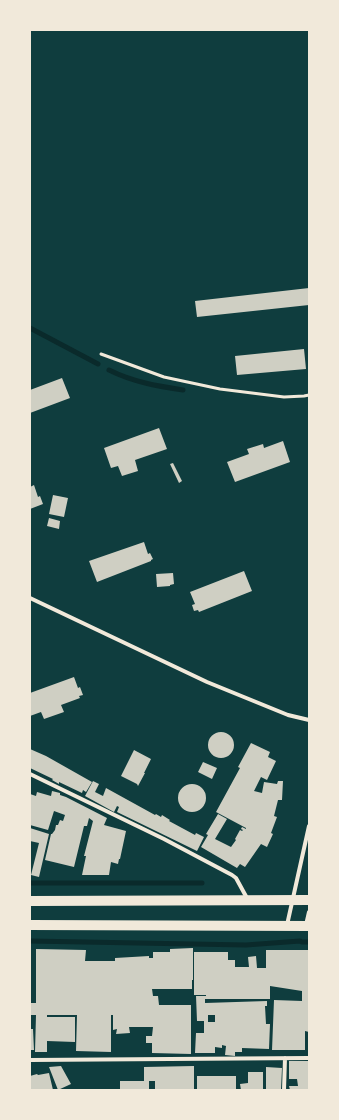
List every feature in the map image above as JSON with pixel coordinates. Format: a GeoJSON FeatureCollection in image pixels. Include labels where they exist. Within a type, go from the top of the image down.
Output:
{"type":"FeatureCollection","features":[{"type":"Feature","properties":{"kind":"main road"},"geometry":{"type":"LineString","coordinates":[[30,901],[309,900]]}},
{"type":"Feature","properties":{"kind":"main road"},"geometry":{"type":"LineString","coordinates":[[30,925],[307,926]]}},
{"type":"Feature","properties":{"kind":"street"},"geometry":{"type":"LineString","coordinates":[[30,598],[207,682],[288,715],[309,720]]}},
{"type":"Feature","properties":{"kind":"street"},"geometry":{"type":"LineString","coordinates":[[30,774],[164,839],[232,875],[236,878],[248,900]]}},
{"type":"Feature","properties":{"kind":"street"},"geometry":{"type":"LineString","coordinates":[[287,926],[309,826]]}},
{"type":"Feature","properties":{"kind":"street"},"geometry":{"type":"LineString","coordinates":[[307,926],[309,912]]}},
{"type":"Feature","properties":{"kind":"street"},"geometry":{"type":"LineString","coordinates":[[284,1090],[285,1058]]}},
{"type":"Feature","properties":{"kind":"street"},"geometry":{"type":"LineString","coordinates":[[30,1060],[309,1058]]}},
{"type":"Feature","properties":{"kind":"lane"},"geometry":{"type":"LineString","coordinates":[[101,354],[164,377],[220,389],[284,397],[309,395]]}},
{"type":"Feature","properties":{"kind":"building"},"geometry":{"type":"Polygon","coordinates":[[[309,288],[309,305],[197,317],[195,301],[309,288]]]}},
{"type":"Feature","properties":{"kind":"building"},"geometry":{"type":"Polygon","coordinates":[[[304,349],[306,369],[237,375],[235,356],[304,349]]]}},
{"type":"Feature","properties":{"kind":"building"},"geometry":{"type":"Polygon","coordinates":[[[62,378],[70,398],[30,413],[30,390],[62,378]]]}},
{"type":"Feature","properties":{"kind":"building"},"geometry":{"type":"Polygon","coordinates":[[[159,428],[167,449],[135,460],[138,471],[122,476],[118,466],[111,468],[104,448],[159,428]]]}},
{"type":"Feature","properties":{"kind":"building"},"geometry":{"type":"Polygon","coordinates":[[[283,441],[290,462],[235,482],[227,462],[249,454],[247,449],[263,444],[264,448],[283,441]]]}},
{"type":"Feature","properties":{"kind":"building"},"geometry":{"type":"Polygon","coordinates":[[[173,463],[182,481],[179,483],[170,464],[173,463]]]}},
{"type":"Feature","properties":{"kind":"building"},"geometry":{"type":"Polygon","coordinates":[[[34,485],[38,497],[40,496],[43,504],[30,509],[30,487],[34,485]]]}},
{"type":"Feature","properties":{"kind":"building"},"geometry":{"type":"Polygon","coordinates":[[[53,495],[68,498],[64,517],[49,514],[53,495]]]}},
{"type":"Feature","properties":{"kind":"building"},"geometry":{"type":"Polygon","coordinates":[[[49,518],[60,521],[59,529],[47,526],[49,518]]]}},
{"type":"Feature","properties":{"kind":"building"},"geometry":{"type":"Polygon","coordinates":[[[144,542],[148,554],[150,553],[153,559],[151,561],[97,582],[89,561],[144,542]]]}},
{"type":"Feature","properties":{"kind":"building"},"geometry":{"type":"Polygon","coordinates":[[[244,571],[252,591],[199,612],[198,610],[194,611],[192,605],[195,604],[190,592],[244,571]]]}},
{"type":"Feature","properties":{"kind":"building"},"geometry":{"type":"Polygon","coordinates":[[[173,573],[174,584],[170,586],[157,587],[156,574],[173,573]]]}},
{"type":"Feature","properties":{"kind":"building"},"geometry":{"type":"Polygon","coordinates":[[[74,677],[78,688],[80,687],[83,695],[79,696],[80,698],[61,705],[64,712],[44,719],[41,712],[30,716],[30,693],[74,677]]]}},
{"type":"Feature","properties":{"kind":"building"},"geometry":{"type":"Polygon","coordinates":[[[221,732],[231,735],[234,745],[231,755],[221,758],[211,755],[208,745],[211,735],[221,732]]]}},
{"type":"Feature","properties":{"kind":"building"},"geometry":{"type":"Polygon","coordinates":[[[251,743],[270,752],[268,757],[276,761],[267,780],[261,777],[254,791],[262,793],[264,782],[277,784],[278,781],[283,781],[282,800],[278,800],[274,816],[277,817],[271,833],[273,834],[267,847],[261,844],[245,867],[240,864],[237,868],[201,847],[208,835],[206,834],[218,814],[227,819],[215,839],[231,847],[240,830],[243,830],[241,829],[242,827],[246,829],[216,812],[240,768],[238,767],[251,743]]]}},
{"type":"Feature","properties":{"kind":"building"},"geometry":{"type":"Polygon","coordinates":[[[30,749],[46,756],[92,782],[86,792],[83,790],[82,793],[59,782],[59,784],[52,780],[53,779],[30,768],[30,749]]]}},
{"type":"Feature","properties":{"kind":"building"},"geometry":{"type":"Polygon","coordinates":[[[134,750],[151,759],[138,786],[137,784],[121,776],[134,750]]]}},
{"type":"Feature","properties":{"kind":"building"},"geometry":{"type":"Polygon","coordinates":[[[203,762],[217,768],[212,779],[198,772],[203,762]]]}},
{"type":"Feature","properties":{"kind":"building"},"geometry":{"type":"Polygon","coordinates":[[[93,781],[99,784],[95,792],[103,796],[106,788],[155,815],[156,814],[161,817],[162,815],[170,820],[169,821],[195,835],[196,833],[204,837],[197,851],[117,812],[119,807],[117,806],[114,812],[85,796],[93,781]]]}},
{"type":"Feature","properties":{"kind":"building"},"geometry":{"type":"Polygon","coordinates":[[[192,784],[202,788],[206,798],[202,808],[192,812],[182,808],[178,798],[182,788],[192,784]]]}},
{"type":"Feature","properties":{"kind":"building"},"geometry":{"type":"Polygon","coordinates":[[[52,791],[60,793],[60,795],[107,818],[104,825],[126,831],[120,859],[118,864],[111,862],[109,875],[82,875],[86,856],[84,856],[93,821],[89,818],[87,826],[84,826],[74,867],[45,860],[51,834],[55,830],[56,825],[58,825],[60,820],[63,821],[65,815],[54,811],[48,830],[30,825],[30,794],[36,796],[37,792],[51,796],[52,791]]]}},
{"type":"Feature","properties":{"kind":"building"},"geometry":{"type":"Polygon","coordinates":[[[30,828],[49,834],[39,877],[31,875],[39,843],[30,841],[30,828]]]}},
{"type":"Feature","properties":{"kind":"building"},"geometry":{"type":"Polygon","coordinates":[[[193,948],[192,989],[152,989],[153,996],[158,996],[159,1005],[191,1005],[191,1054],[152,1053],[152,1043],[146,1043],[146,1036],[152,1036],[153,1027],[129,1027],[130,1033],[116,1034],[117,1029],[113,1030],[113,1015],[111,1015],[111,1052],[76,1051],[77,1015],[47,1015],[47,1017],[75,1017],[75,1042],[47,1041],[47,1052],[35,1052],[36,1015],[30,1015],[30,1003],[36,1003],[36,949],[86,950],[85,961],[115,961],[115,958],[149,956],[149,958],[153,958],[153,952],[170,952],[170,949],[193,948]]]}},
{"type":"Feature","properties":{"kind":"building"},"geometry":{"type":"Polygon","coordinates":[[[266,950],[309,950],[309,1032],[305,1031],[305,1050],[272,1050],[274,1000],[302,1001],[302,991],[270,986],[270,999],[205,999],[205,1003],[267,1001],[267,1006],[265,1006],[266,1024],[270,1024],[269,1049],[242,1048],[242,1052],[235,1052],[235,1056],[225,1055],[226,1046],[222,1045],[222,1048],[215,1047],[215,1053],[195,1053],[196,1033],[204,1033],[204,1021],[197,1021],[196,996],[206,995],[194,995],[194,952],[228,952],[228,960],[235,960],[235,967],[249,967],[248,957],[256,956],[257,968],[266,968],[266,950]],[[208,1015],[208,1022],[215,1022],[215,1015],[208,1015]]]}},
{"type":"Feature","properties":{"kind":"building"},"geometry":{"type":"Polygon","coordinates":[[[30,1029],[33,1029],[34,1050],[30,1050],[30,1029]]]}},
{"type":"Feature","properties":{"kind":"building"},"geometry":{"type":"Polygon","coordinates":[[[289,1061],[309,1061],[309,1090],[290,1090],[289,1086],[298,1086],[297,1079],[289,1079],[289,1061]]]}},
{"type":"Feature","properties":{"kind":"building"},"geometry":{"type":"Polygon","coordinates":[[[61,1066],[71,1084],[58,1090],[49,1067],[61,1066]]]}},
{"type":"Feature","properties":{"kind":"building"},"geometry":{"type":"Polygon","coordinates":[[[194,1066],[194,1090],[155,1090],[155,1081],[149,1081],[149,1090],[120,1090],[120,1081],[144,1081],[144,1067],[194,1066]]]}},
{"type":"Feature","properties":{"kind":"building"},"geometry":{"type":"Polygon","coordinates":[[[266,1067],[282,1068],[281,1090],[266,1090],[266,1067]]]}},
{"type":"Feature","properties":{"kind":"building"},"geometry":{"type":"Polygon","coordinates":[[[248,1072],[263,1072],[263,1090],[241,1090],[240,1084],[248,1083],[248,1072]]]}},
{"type":"Feature","properties":{"kind":"building"},"geometry":{"type":"Polygon","coordinates":[[[49,1073],[53,1090],[30,1090],[30,1076],[49,1073]]]}},
{"type":"Feature","properties":{"kind":"building"},"geometry":{"type":"Polygon","coordinates":[[[197,1076],[236,1076],[236,1090],[197,1090],[197,1076]]]}},
{"type":"Feature","properties":{"kind":"waterway"},"geometry":{"type":"LineString","coordinates":[[30,328],[98,364]]}},
{"type":"Feature","properties":{"kind":"waterway"},"geometry":{"type":"LineString","coordinates":[[109,370],[136,381],[183,390]]}},
{"type":"Feature","properties":{"kind":"waterway"},"geometry":{"type":"LineString","coordinates":[[30,883],[202,883]]}},
{"type":"Feature","properties":{"kind":"waterway"},"geometry":{"type":"LineString","coordinates":[[30,941],[246,945],[300,941]]}},
{"type":"Feature","properties":{"kind":"waterway"},"geometry":{"type":"LineString","coordinates":[[302,942],[309,942]]}}]}
